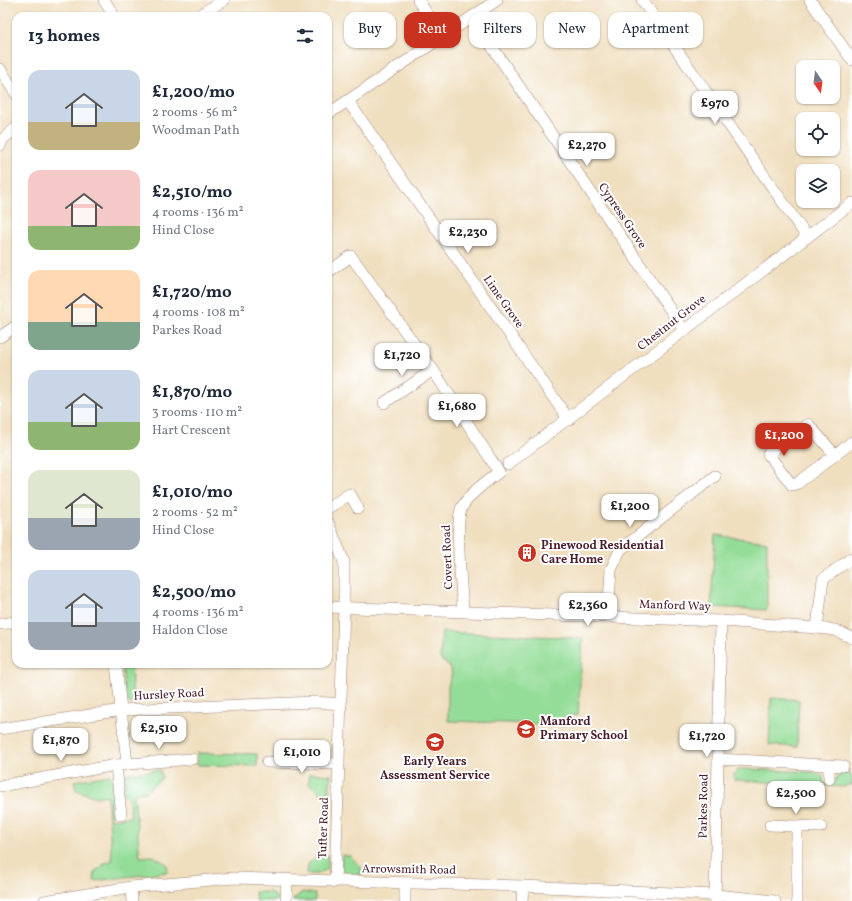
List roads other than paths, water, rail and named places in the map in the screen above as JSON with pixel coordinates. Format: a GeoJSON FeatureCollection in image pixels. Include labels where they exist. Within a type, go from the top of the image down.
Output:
{"type":"FeatureCollection","features":[{"type":"Feature","properties":{"kind":"street"},"geometry":{"type":"LineString","coordinates":[[104,0],[112,12]]}},
{"type":"Feature","properties":{"kind":"street"},"geometry":{"type":"LineString","coordinates":[[204,12],[224,0]]}},
{"type":"Feature","properties":{"kind":"street"},"geometry":{"type":"LineString","coordinates":[[418,0],[426,12]]}},
{"type":"Feature","properties":{"kind":"street"},"geometry":{"type":"LineString","coordinates":[[479,12],[497,0]]}},
{"type":"Feature","properties":{"kind":"street"},"geometry":{"type":"LineString","coordinates":[[642,0],[807,237]]}},
{"type":"Feature","properties":{"kind":"street"},"geometry":{"type":"LineString","coordinates":[[810,0],[852,60]]}},
{"type":"Feature","properties":{"kind":"street"},"geometry":{"type":"LineString","coordinates":[[332,111],[426,48]]}},
{"type":"Feature","properties":{"kind":"street","name":"Cypress Grove"},"geometry":{"type":"LineString","coordinates":[[493,48],[684,330]]}},
{"type":"Feature","properties":{"kind":"street"},"geometry":{"type":"LineString","coordinates":[[0,69],[12,88]]}},
{"type":"Feature","properties":{"kind":"street","name":"Lime Grove"},"geometry":{"type":"LineString","coordinates":[[348,101],[569,420]]}},
{"type":"Feature","properties":{"kind":"street"},"geometry":{"type":"LineString","coordinates":[[0,145],[3,139],[12,131]]}},
{"type":"Feature","properties":{"kind":"street","name":"Chestnut Grove"},"geometry":{"type":"LineString","coordinates":[[508,464],[569,420],[684,330],[852,203]]}},
{"type":"Feature","properties":{"kind":"street","name":"Covert Road"},"geometry":{"type":"LineString","coordinates":[[332,269],[351,256],[432,370],[499,472],[475,491],[461,508],[459,526],[463,611]]}},
{"type":"Feature","properties":{"kind":"street"},"geometry":{"type":"LineString","coordinates":[[0,337],[12,329]]}},
{"type":"Feature","properties":{"kind":"street"},"geometry":{"type":"LineString","coordinates":[[384,403],[432,370]]}},
{"type":"Feature","properties":{"kind":"street"},"geometry":{"type":"LineString","coordinates":[[834,455],[808,424],[768,454],[792,485],[798,483],[852,442]]}},
{"type":"Feature","properties":{"kind":"street"},"geometry":{"type":"LineString","coordinates":[[608,617],[611,570],[620,550],[714,476]]}},
{"type":"Feature","properties":{"kind":"street"},"geometry":{"type":"LineString","coordinates":[[332,505],[350,494],[358,508]]}},
{"type":"Feature","properties":{"kind":"street","name":"Tufter Road"},"geometry":{"type":"LineString","coordinates":[[332,532],[344,562],[344,608],[335,882]]}},
{"type":"Feature","properties":{"kind":"street"},"geometry":{"type":"LineString","coordinates":[[817,628],[823,579],[852,558]]}},
{"type":"Feature","properties":{"kind":"street","name":"Manford Way"},"geometry":{"type":"LineString","coordinates":[[332,607],[721,621],[835,630],[852,638]]}},
{"type":"Feature","properties":{"kind":"street","name":"Parkes Road"},"geometry":{"type":"LineString","coordinates":[[715,898],[721,621]]}},
{"type":"Feature","properties":{"kind":"street"},"geometry":{"type":"LineString","coordinates":[[0,624],[12,622]]}},
{"type":"Feature","properties":{"kind":"street"},"geometry":{"type":"LineString","coordinates":[[117,668],[122,710],[121,815]]}},
{"type":"Feature","properties":{"kind":"street","name":"Hursley Road"},"geometry":{"type":"LineString","coordinates":[[0,729],[122,710],[316,702],[341,704]]}},
{"type":"Feature","properties":{"kind":"street"},"geometry":{"type":"LineString","coordinates":[[0,786],[122,764],[192,758]]}},
{"type":"Feature","properties":{"kind":"street"},"geometry":{"type":"LineString","coordinates":[[718,759],[843,766]]}},
{"type":"Feature","properties":{"kind":"street"},"geometry":{"type":"LineString","coordinates":[[267,762],[339,764]]}},
{"type":"Feature","properties":{"kind":"street"},"geometry":{"type":"LineString","coordinates":[[829,765],[829,780]]}},
{"type":"Feature","properties":{"kind":"street"},"geometry":{"type":"LineString","coordinates":[[770,824],[821,827]]}},
{"type":"Feature","properties":{"kind":"street"},"geometry":{"type":"LineString","coordinates":[[797,826],[797,901]]}},
{"type":"Feature","properties":{"kind":"street","name":"Arrowsmith Road"},"geometry":{"type":"LineString","coordinates":[[44,901],[131,887],[234,878],[335,882],[523,886],[775,901]]}},
{"type":"Feature","properties":{"kind":"street"},"geometry":{"type":"LineString","coordinates":[[286,901],[287,880]]}},
{"type":"Feature","properties":{"kind":"street"},"geometry":{"type":"LineString","coordinates":[[405,883],[405,901]]}},
{"type":"Feature","properties":{"kind":"street"},"geometry":{"type":"LineString","coordinates":[[522,901],[523,886]]}},
{"type":"Feature","properties":{"kind":"street"},"geometry":{"type":"LineString","coordinates":[[131,887],[132,901]]}},
{"type":"Feature","properties":{"kind":"place","name":"Pinewood Residential Care Home"},"geometry":{"type":"Point","coordinates":[527,553]}},
{"type":"Feature","properties":{"kind":"place","name":"Manford Primary School"},"geometry":{"type":"Point","coordinates":[526,729]}},
{"type":"Feature","properties":{"kind":"place","name":"Early Years Assessment Service"},"geometry":{"type":"Point","coordinates":[435,742]}}]}
